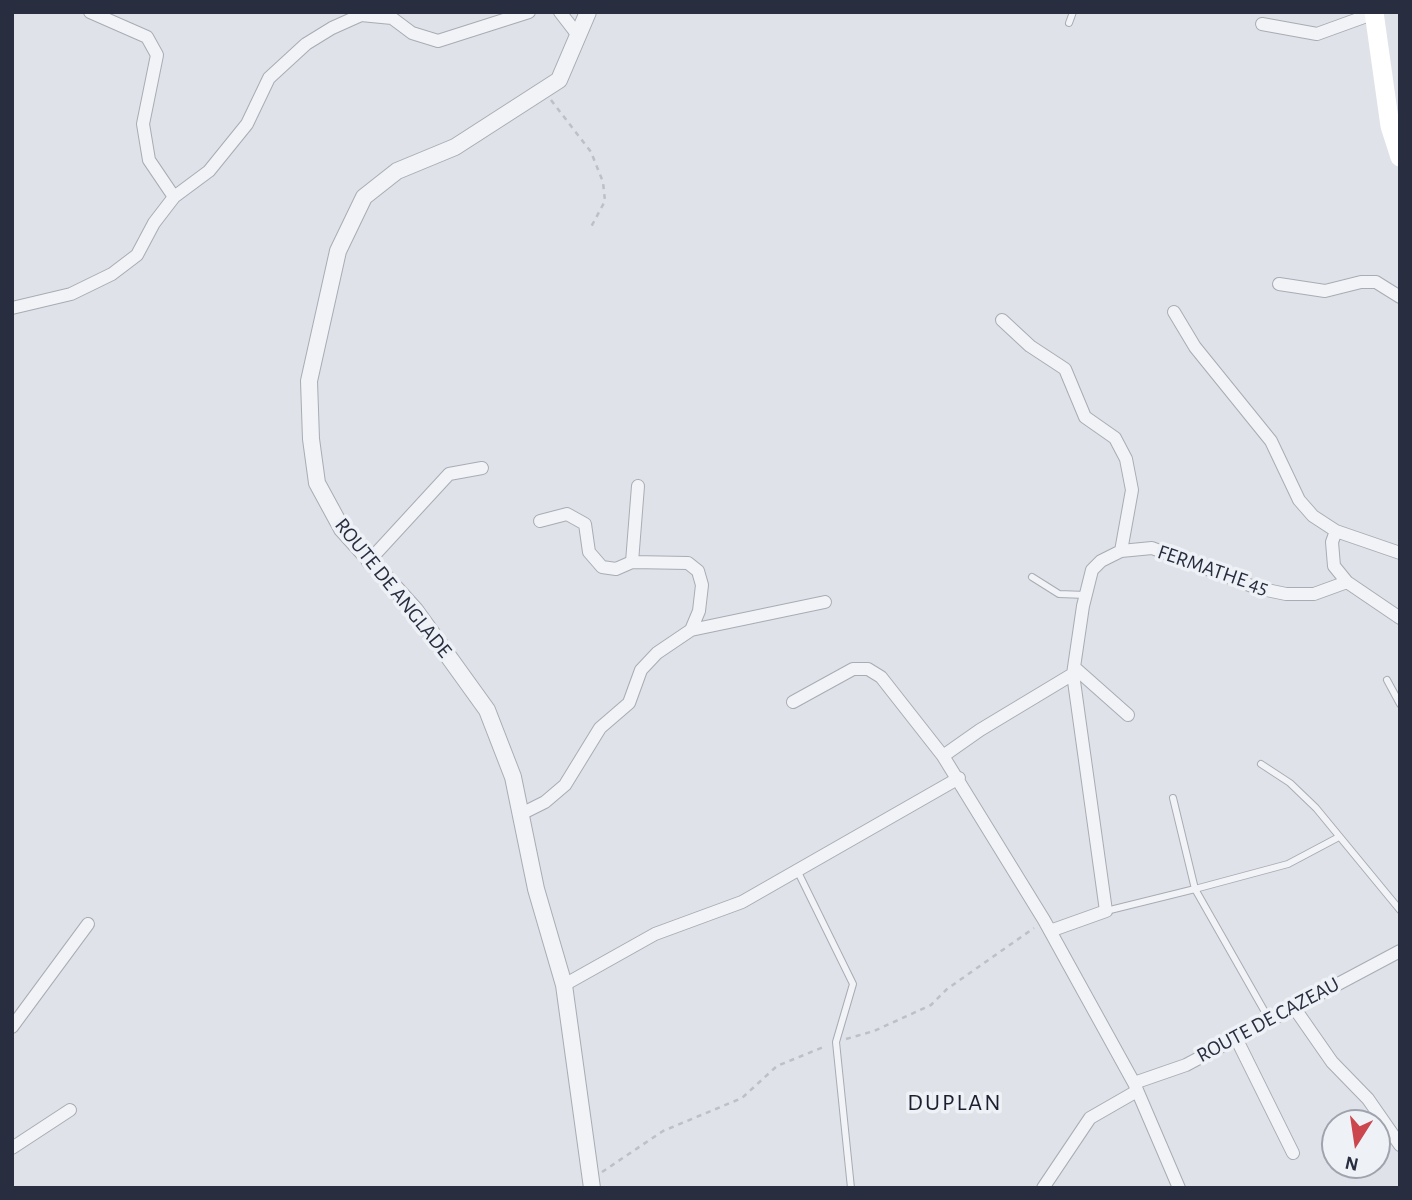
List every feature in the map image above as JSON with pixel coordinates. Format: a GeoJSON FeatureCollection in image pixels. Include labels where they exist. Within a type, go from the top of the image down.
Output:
{"type":"FeatureCollection","features":[{"type":"Feature","properties":{"kind":"main road"},"geometry":{"type":"LineString","coordinates":[[1375,13],[1390,126],[1400,157]]}},
{"type":"Feature","properties":{"kind":"street"},"geometry":{"type":"LineString","coordinates":[[90,12],[147,37],[157,55],[143,124],[149,160],[174,197]]}},
{"type":"Feature","properties":{"kind":"street"},"geometry":{"type":"LineString","coordinates":[[12,307],[71,294],[111,274],[137,255],[154,223],[174,197],[209,172],[247,124],[270,78],[306,44],[332,28],[361,15],[391,18],[412,33],[438,41],[529,12]]}},
{"type":"Feature","properties":{"kind":"street"},"geometry":{"type":"LineString","coordinates":[[560,12],[577,34]]}},
{"type":"Feature","properties":{"kind":"street","name":"ROUTE DE ANGLADE"},"geometry":{"type":"LineString","coordinates":[[589,12],[577,34],[569,63],[559,80],[454,147],[397,171],[364,197],[338,251],[309,381],[311,439],[317,483],[342,529],[368,562],[415,610],[487,710],[513,777],[536,889],[564,985],[592,1184]]}},
{"type":"Feature","properties":{"kind":"street"},"geometry":{"type":"LineString","coordinates":[[1262,24],[1317,34],[1375,13]]}},
{"type":"Feature","properties":{"kind":"street"},"geometry":{"type":"LineString","coordinates":[[1279,285],[1325,291],[1361,282],[1376,282],[1400,297]]}},
{"type":"Feature","properties":{"kind":"street"},"geometry":{"type":"LineString","coordinates":[[1174,312],[1195,347],[1271,441],[1299,500],[1313,516],[1336,531],[1400,553]]}},
{"type":"Feature","properties":{"kind":"street"},"geometry":{"type":"LineString","coordinates":[[1002,320],[1030,346],[1065,369],[1085,417],[1115,438],[1126,458],[1132,490],[1121,551],[1101,561],[1092,570],[1074,671],[1106,911],[1047,926]]}},
{"type":"Feature","properties":{"kind":"street"},"geometry":{"type":"LineString","coordinates":[[368,562],[449,474],[482,468]]}},
{"type":"Feature","properties":{"kind":"street"},"geometry":{"type":"LineString","coordinates":[[632,562],[638,486]]}},
{"type":"Feature","properties":{"kind":"street"},"geometry":{"type":"LineString","coordinates":[[540,521],[567,514],[585,524],[589,552],[602,566],[616,569],[632,562],[688,563],[698,570],[702,585],[699,611],[691,630]]}},
{"type":"Feature","properties":{"kind":"street"},"geometry":{"type":"LineString","coordinates":[[1336,531],[1332,542],[1334,565],[1347,582],[1400,618]]}},
{"type":"Feature","properties":{"kind":"street","name":"FERMATHE 45"},"geometry":{"type":"LineString","coordinates":[[1121,551],[1152,548],[1257,588],[1286,594],[1314,594],[1347,582]]}},
{"type":"Feature","properties":{"kind":"street"},"geometry":{"type":"LineString","coordinates":[[521,814],[545,802],[565,785],[600,729],[629,703],[641,670],[657,653],[691,630],[825,602]]}},
{"type":"Feature","properties":{"kind":"street"},"geometry":{"type":"LineString","coordinates":[[793,702],[853,669],[868,669],[881,677],[959,778],[1047,926],[1135,1087],[1179,1188]]}},
{"type":"Feature","properties":{"kind":"street"},"geometry":{"type":"LineString","coordinates":[[1074,671],[1128,715]]}},
{"type":"Feature","properties":{"kind":"street"},"geometry":{"type":"LineString","coordinates":[[943,756],[1074,671]]}},
{"type":"Feature","properties":{"kind":"street"},"geometry":{"type":"LineString","coordinates":[[564,985],[655,934],[742,902],[959,778]]}},
{"type":"Feature","properties":{"kind":"street"},"geometry":{"type":"LineString","coordinates":[[12,1027],[88,924]]}},
{"type":"Feature","properties":{"kind":"street","name":"ROUTE DE CAZEAU"},"geometry":{"type":"LineString","coordinates":[[1043,1188],[1090,1118],[1135,1087],[1186,1065],[1400,951]]}},
{"type":"Feature","properties":{"kind":"street"},"geometry":{"type":"LineString","coordinates":[[1293,1006],[1332,1062],[1368,1099],[1400,1145]]}},
{"type":"Feature","properties":{"kind":"street"},"geometry":{"type":"LineString","coordinates":[[1236,1038],[1293,1153]]}},
{"type":"Feature","properties":{"kind":"street"},"geometry":{"type":"LineString","coordinates":[[13,1146],[69,1110]]}},
{"type":"Feature","properties":{"kind":"lane"},"geometry":{"type":"LineString","coordinates":[[1069,23],[1073,12]]}},
{"type":"Feature","properties":{"kind":"lane"},"geometry":{"type":"LineString","coordinates":[[1032,577],[1059,594],[1086,595]]}},
{"type":"Feature","properties":{"kind":"lane"},"geometry":{"type":"LineString","coordinates":[[1387,680],[1400,704]]}},
{"type":"Feature","properties":{"kind":"lane"},"geometry":{"type":"LineString","coordinates":[[1261,764],[1316,808],[1337,838],[1400,910]]}},
{"type":"Feature","properties":{"kind":"lane"},"geometry":{"type":"LineString","coordinates":[[1173,798],[1195,889],[1269,1019]]}},
{"type":"Feature","properties":{"kind":"lane"},"geometry":{"type":"LineString","coordinates":[[1106,911],[1288,864],[1337,838]]}},
{"type":"Feature","properties":{"kind":"lane"},"geometry":{"type":"LineString","coordinates":[[797,870],[853,984],[836,1042],[851,1188]]}},
{"type":"Feature","properties":{"kind":"path"},"geometry":{"type":"LineString","coordinates":[[544,92],[591,152],[603,182],[605,201],[591,228]]}},
{"type":"Feature","properties":{"kind":"path"},"geometry":{"type":"LineString","coordinates":[[592,1184],[663,1131],[742,1098],[777,1066],[836,1042],[874,1031],[931,1005],[947,989],[1047,926]]}},
{"type":"Feature","properties":{"kind":"district","name":"DUPLAN"},"geometry":{"type":"Point","coordinates":[955,1103]}}]}
